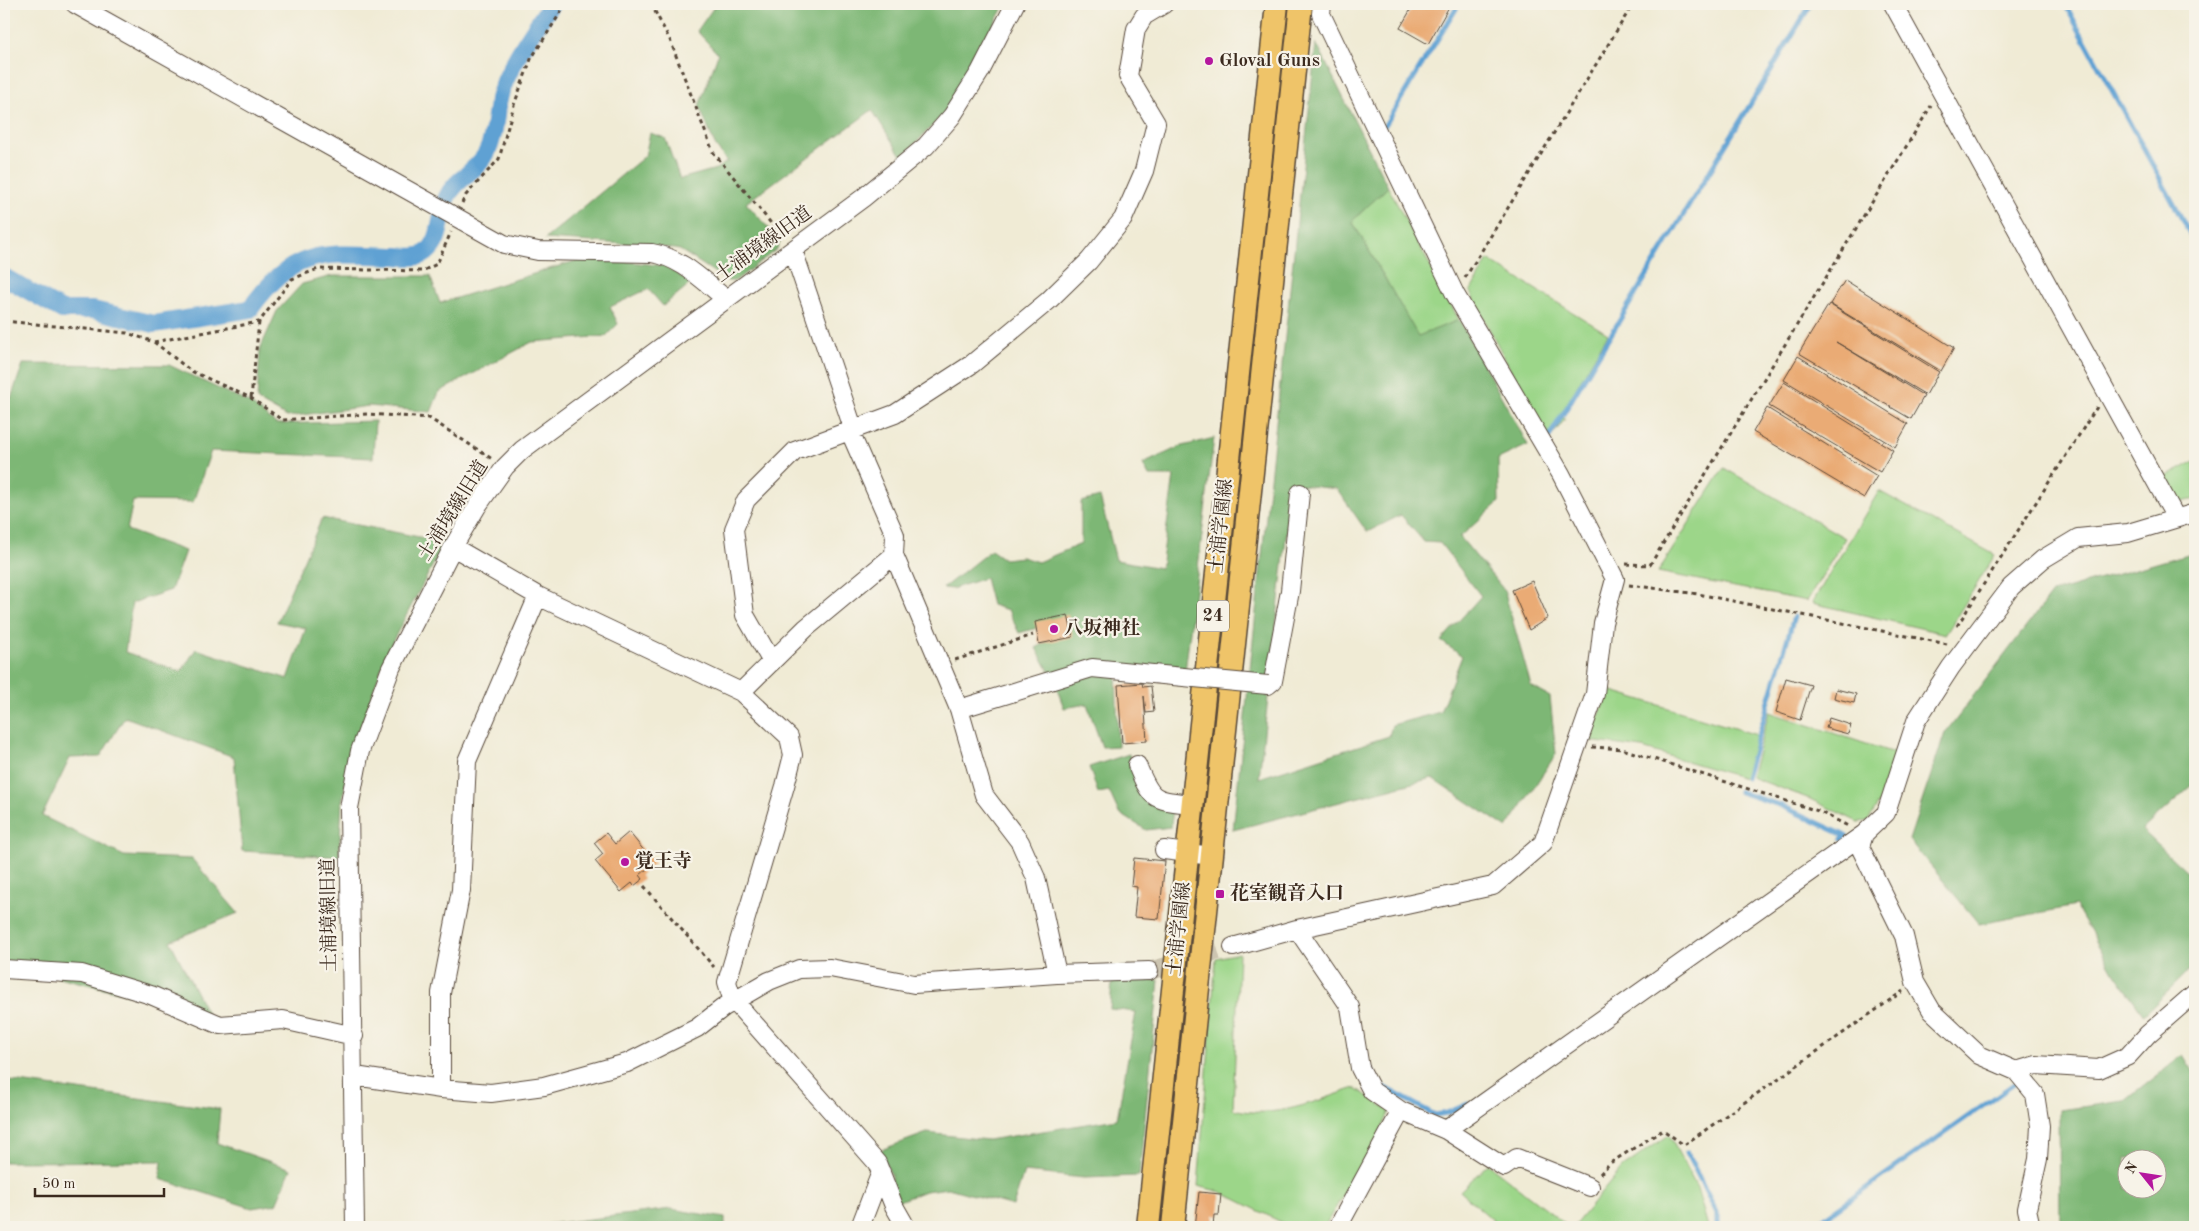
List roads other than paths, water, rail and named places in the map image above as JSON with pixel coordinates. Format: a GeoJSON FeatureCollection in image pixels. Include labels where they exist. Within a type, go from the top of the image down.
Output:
{"type":"FeatureCollection","features":[{"type":"Feature","properties":{"kind":"main road","name":"土浦学園線"},"geometry":{"type":"LineString","coordinates":[[1148,1227],[1277,4]]}},
{"type":"Feature","properties":{"kind":"main road","name":"土浦学園線"},"geometry":{"type":"LineString","coordinates":[[1173,1227],[1306,6]]}},
{"type":"Feature","properties":{"kind":"street"},"geometry":{"type":"LineString","coordinates":[[76,4],[504,244],[538,251],[652,253],[668,256],[680,261],[726,299]]}},
{"type":"Feature","properties":{"kind":"street","name":"土浦境線旧道"},"geometry":{"type":"LineString","coordinates":[[356,1227],[355,1076],[349,808],[360,752],[391,668],[453,547],[478,505],[505,467],[542,434],[863,198],[926,146],[952,116],[980,72],[1015,4]]}},
{"type":"Feature","properties":{"kind":"street"},"geometry":{"type":"LineString","coordinates":[[772,662],[744,615],[734,529],[746,500],[795,451],[895,414],[972,364],[1048,301],[1089,261],[1122,219],[1144,171],[1156,123],[1128,76],[1136,29],[1144,16],[1164,4]]}},
{"type":"Feature","properties":{"kind":"street"},"geometry":{"type":"LineString","coordinates":[[1893,4],[2176,518]]}},
{"type":"Feature","properties":{"kind":"street"},"geometry":{"type":"LineString","coordinates":[[1233,948],[1297,929],[1493,886],[1543,843],[1595,694],[1603,623],[1614,581],[1561,474],[1455,294],[1306,6]]}},
{"type":"Feature","properties":{"kind":"street"},"geometry":{"type":"LineString","coordinates":[[793,250],[851,422],[850,432],[895,535],[894,555],[959,709],[984,795],[1020,842],[1036,878],[1057,974]]}},
{"type":"Feature","properties":{"kind":"street"},"geometry":{"type":"LineString","coordinates":[[959,709],[1092,668],[1268,685],[1273,681],[1290,591],[1300,493]]}},
{"type":"Feature","properties":{"kind":"street"},"geometry":{"type":"LineString","coordinates":[[1446,1130],[1864,834],[1886,813],[1916,721],[2010,587],[2043,558],[2078,538],[2128,533],[2195,513]]}},
{"type":"Feature","properties":{"kind":"street"},"geometry":{"type":"LineString","coordinates":[[453,547],[538,596],[740,692],[789,737],[793,756],[727,982],[731,995],[736,1002],[877,1163],[894,1206],[906,1227]]}},
{"type":"Feature","properties":{"kind":"street"},"geometry":{"type":"LineString","coordinates":[[740,692],[806,628],[894,555]]}},
{"type":"Feature","properties":{"kind":"street"},"geometry":{"type":"LineString","coordinates":[[441,1090],[441,993],[461,890],[467,761],[538,596]]}},
{"type":"Feature","properties":{"kind":"street"},"geometry":{"type":"LineString","coordinates":[[1136,765],[1147,791],[1154,797],[1193,804]]}},
{"type":"Feature","properties":{"kind":"street"},"geometry":{"type":"LineString","coordinates":[[1864,834],[1860,847],[1904,936],[1915,982],[1932,1011],[1979,1055],[2016,1071],[2035,1094],[2040,1126],[2038,1159],[2027,1209],[2031,1227]]}},
{"type":"Feature","properties":{"kind":"street"},"geometry":{"type":"LineString","coordinates":[[1164,850],[1212,856]]}},
{"type":"Feature","properties":{"kind":"street"},"geometry":{"type":"LineString","coordinates":[[1297,929],[1350,1007],[1360,1068],[1372,1092],[1401,1111],[1446,1130],[1504,1167],[1517,1158],[1590,1187]]}},
{"type":"Feature","properties":{"kind":"street"},"geometry":{"type":"LineString","coordinates":[[355,1076],[441,1090],[491,1093],[516,1091],[589,1075],[627,1063],[676,1039],[697,1028],[724,1007],[769,982],[799,969],[830,968],[914,984],[1057,974],[1149,971]]}},
{"type":"Feature","properties":{"kind":"street"},"geometry":{"type":"LineString","coordinates":[[4,969],[82,974],[151,995],[220,1025],[283,1020],[354,1036]]}},
{"type":"Feature","properties":{"kind":"street"},"geometry":{"type":"LineString","coordinates":[[2016,1071],[2036,1065],[2099,1069],[2128,1056],[2148,1034],[2195,993]]}},
{"type":"Feature","properties":{"kind":"street"},"geometry":{"type":"LineString","coordinates":[[1338,1227],[1401,1111]]}},
{"type":"Feature","properties":{"kind":"street"},"geometry":{"type":"LineString","coordinates":[[860,1227],[880,1172]]}},
{"type":"Feature","properties":{"kind":"waterway"},"geometry":{"type":"LineString","coordinates":[[4,277],[62,310],[93,310],[154,324],[250,309],[282,273],[314,258],[351,254],[408,257],[423,255],[431,248],[435,241],[440,227],[444,204],[451,190],[479,164],[487,152],[492,137],[499,97],[512,66],[551,4]]}},
{"type":"Feature","properties":{"kind":"waterway"},"geometry":{"type":"LineString","coordinates":[[1385,125],[1459,4]]}},
{"type":"Feature","properties":{"kind":"waterway"},"geometry":{"type":"LineString","coordinates":[[1549,437],[1811,4]]}},
{"type":"Feature","properties":{"kind":"waterway"},"geometry":{"type":"LineString","coordinates":[[2065,4],[2195,243]]}},
{"type":"Feature","properties":{"kind":"waterway"},"geometry":{"type":"LineString","coordinates":[[1746,778],[1794,617]]}},
{"type":"Feature","properties":{"kind":"waterway"},"geometry":{"type":"LineString","coordinates":[[1740,792],[1782,806],[1846,836],[1842,839]]}},
{"type":"Feature","properties":{"kind":"waterway"},"geometry":{"type":"LineString","coordinates":[[1372,1071],[1376,1083],[1435,1115],[1447,1113],[1468,1104]]}},
{"type":"Feature","properties":{"kind":"waterway"},"geometry":{"type":"LineString","coordinates":[[1811,1227],[2014,1084]]}},
{"type":"Feature","properties":{"kind":"waterway"},"geometry":{"type":"LineString","coordinates":[[1687,1153],[1717,1213],[1717,1227]]}},
{"type":"Feature","properties":{"kind":"tunnel"},"geometry":{"type":"LineString","coordinates":[[1149,971],[1233,947]]}},
{"type":"Feature","properties":{"kind":"place","name":"Gloval Guns"},"geometry":{"type":"Point","coordinates":[1209,61]}},
{"type":"Feature","properties":{"kind":"place","name":"八坂神社"},"geometry":{"type":"Point","coordinates":[1054,629]}},
{"type":"Feature","properties":{"kind":"place","name":"覚王寺"},"geometry":{"type":"Point","coordinates":[625,862]}},
{"type":"Feature","properties":{"kind":"place","name":"花室観音入口"},"geometry":{"type":"Point","coordinates":[1220,894]}}]}
